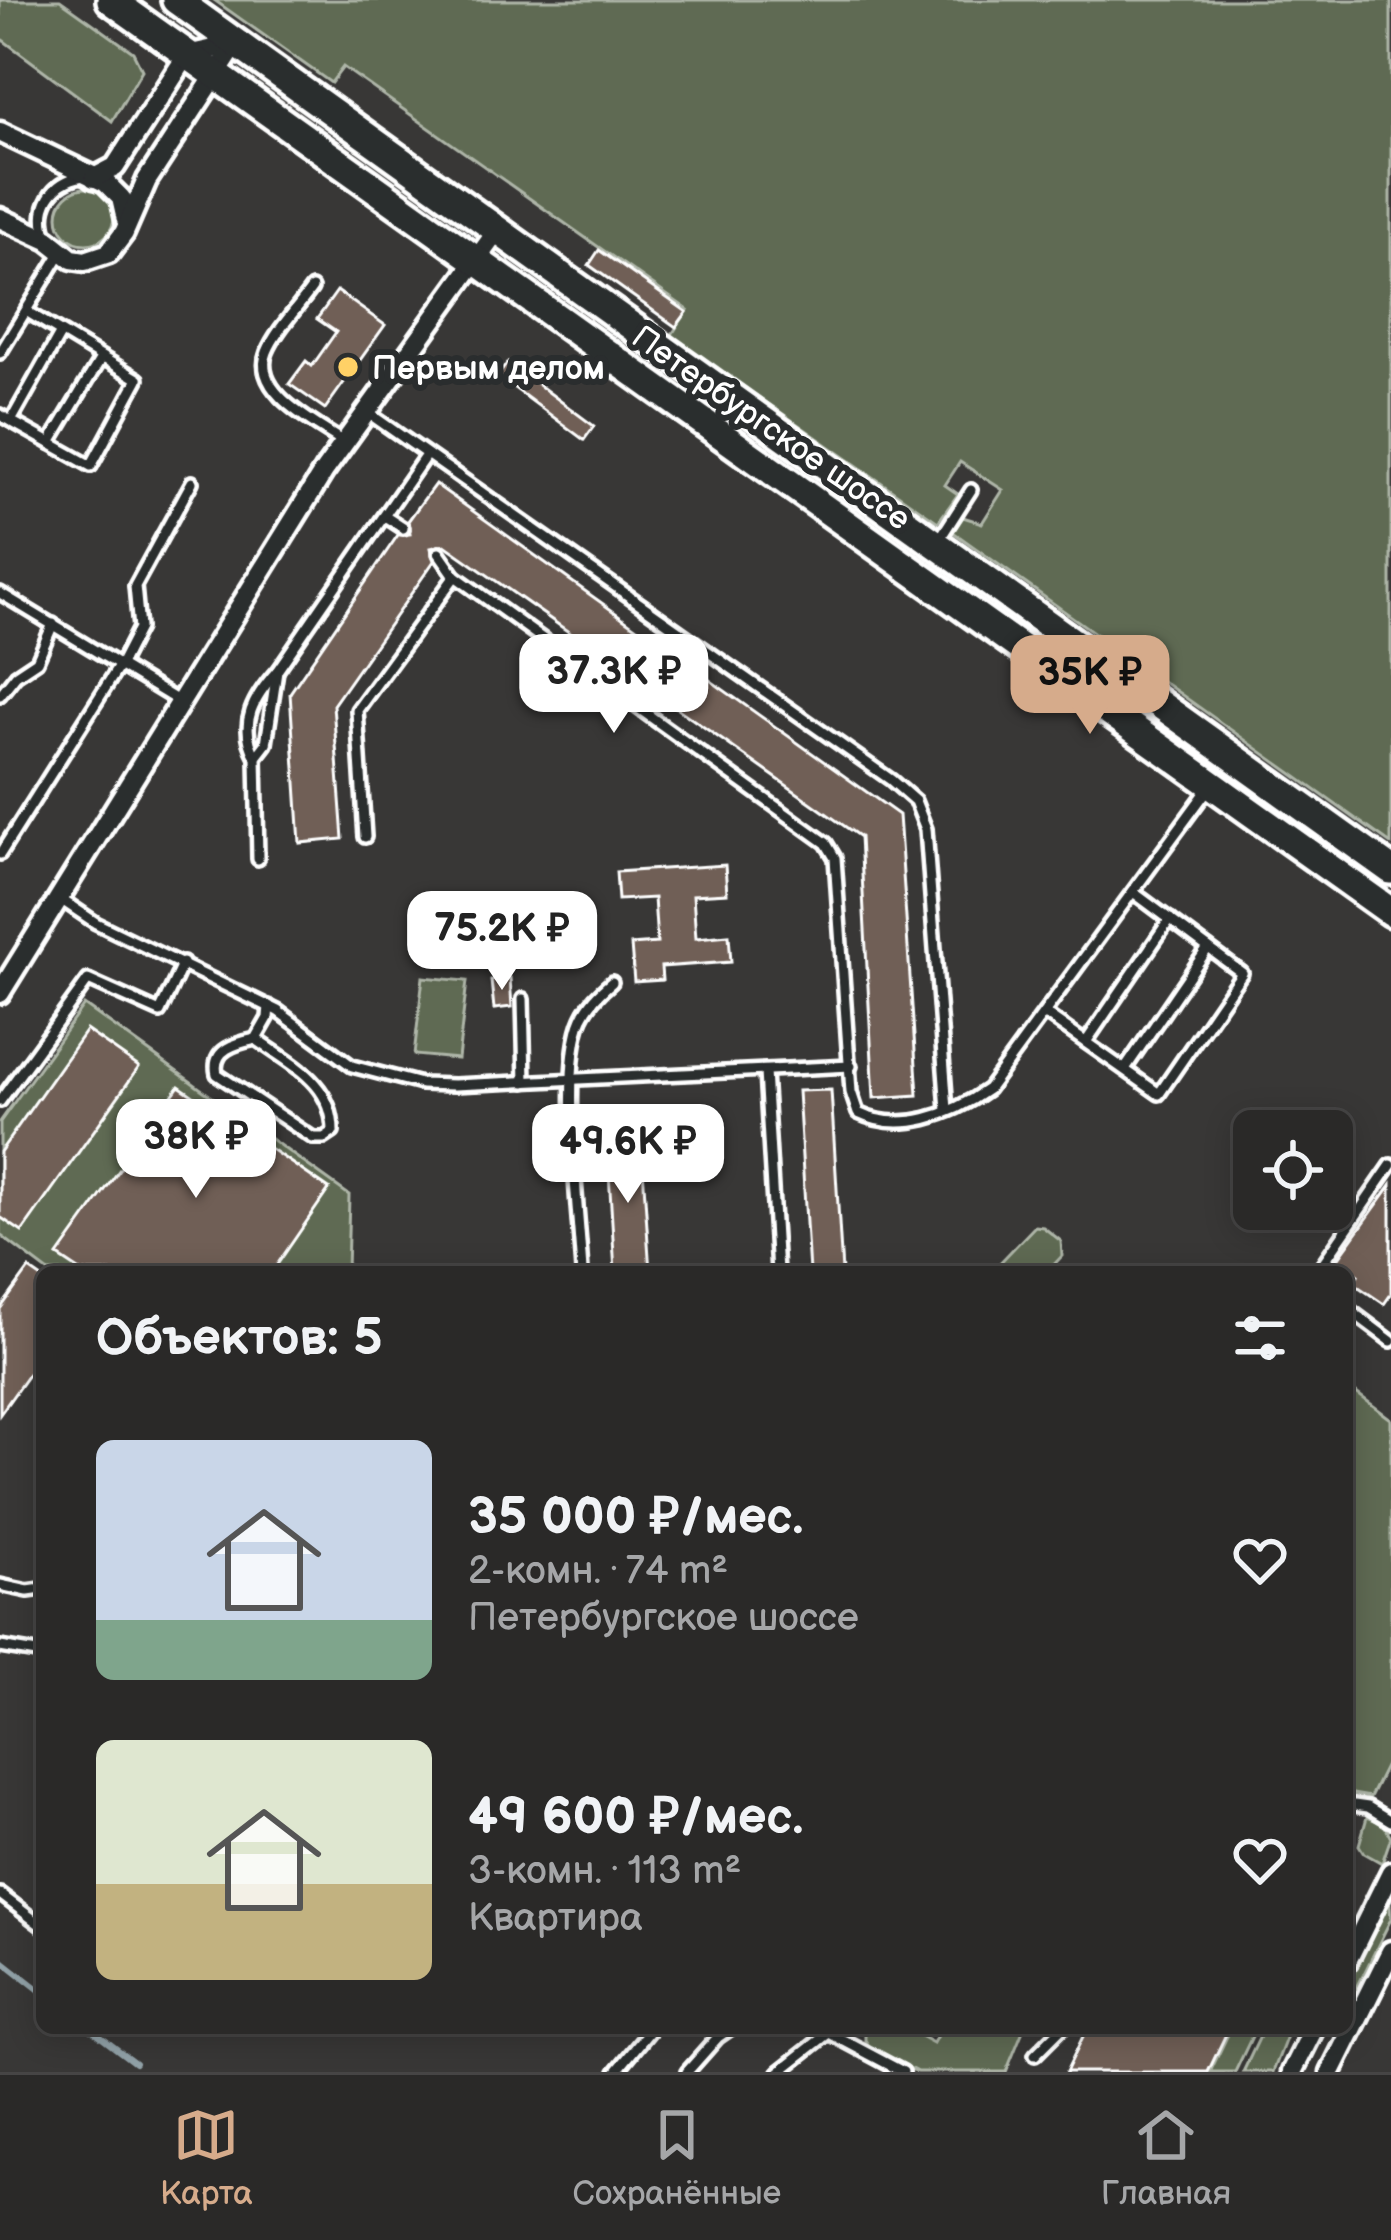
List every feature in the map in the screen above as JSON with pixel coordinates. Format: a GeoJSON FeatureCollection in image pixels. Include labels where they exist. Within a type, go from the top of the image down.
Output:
{"type":"FeatureCollection","features":[{"type":"Feature","properties":{"kind":"main road","name":"Петербургское шоссе"},"geometry":{"type":"LineString","coordinates":[[111,0],[1391,912]]}},
{"type":"Feature","properties":{"kind":"main road","name":"Петербургское шоссе"},"geometry":{"type":"LineString","coordinates":[[176,0],[1391,870]]}},
{"type":"Feature","properties":{"kind":"street"},"geometry":{"type":"LineString","coordinates":[[94,178],[116,167],[187,55],[236,44]]}},
{"type":"Feature","properties":{"kind":"street"},"geometry":{"type":"LineString","coordinates":[[0,218],[85,261],[109,253],[124,233],[147,179],[236,44]]}},
{"type":"Feature","properties":{"kind":"street"},"geometry":{"type":"LineString","coordinates":[[0,132],[114,189],[126,220]]}},
{"type":"Feature","properties":{"kind":"street"},"geometry":{"type":"LineString","coordinates":[[0,993],[343,442],[497,231]]}},
{"type":"Feature","properties":{"kind":"street"},"geometry":{"type":"LineString","coordinates":[[1353,1948],[1391,1872]]}},
{"type":"Feature","properties":{"kind":"street"},"geometry":{"type":"LineString","coordinates":[[1353,2028],[1391,1951]]}},
{"type":"Feature","properties":{"kind":"street"},"geometry":{"type":"LineString","coordinates":[[1292,2072],[1311,2034]]}},
{"type":"Feature","properties":{"kind":"street"},"geometry":{"type":"LineString","coordinates":[[1331,2072],[1350,2034]]}},
{"type":"Feature","properties":{"kind":"lane"},"geometry":{"type":"LineString","coordinates":[[0,353],[26,311],[54,247],[42,217],[50,194],[70,179],[94,178]]}},
{"type":"Feature","properties":{"kind":"lane"},"geometry":{"type":"LineString","coordinates":[[312,288],[267,353],[264,372],[271,390],[343,442]]}},
{"type":"Feature","properties":{"kind":"lane"},"geometry":{"type":"LineString","coordinates":[[0,415],[91,466],[138,379],[26,311]]}},
{"type":"Feature","properties":{"kind":"lane"},"geometry":{"type":"LineString","coordinates":[[11,421],[60,334]]}},
{"type":"Feature","properties":{"kind":"lane"},"geometry":{"type":"LineString","coordinates":[[50,443],[100,358]]}},
{"type":"Feature","properties":{"kind":"lane"},"geometry":{"type":"LineString","coordinates":[[365,411],[915,801],[926,829],[947,1111]]}},
{"type":"Feature","properties":{"kind":"lane"},"geometry":{"type":"LineString","coordinates":[[258,859],[256,757],[247,742],[254,696],[277,671],[426,455]]}},
{"type":"Feature","properties":{"kind":"lane"},"geometry":{"type":"LineString","coordinates":[[0,854],[121,663],[139,628],[135,586],[192,482]]}},
{"type":"Feature","properties":{"kind":"lane"},"geometry":{"type":"LineString","coordinates":[[936,544],[971,490]]}},
{"type":"Feature","properties":{"kind":"lane"},"geometry":{"type":"LineString","coordinates":[[386,517],[403,528]]}},
{"type":"Feature","properties":{"kind":"lane"},"geometry":{"type":"LineString","coordinates":[[439,553],[455,576],[826,843],[835,858],[851,1092],[858,1113],[877,1122],[934,1118],[988,1089],[1211,784]]}},
{"type":"Feature","properties":{"kind":"lane"},"geometry":{"type":"LineString","coordinates":[[365,838],[357,710],[455,576]]}},
{"type":"Feature","properties":{"kind":"lane"},"geometry":{"type":"LineString","coordinates":[[0,593],[180,702]]}},
{"type":"Feature","properties":{"kind":"lane"},"geometry":{"type":"LineString","coordinates":[[0,695],[16,675],[37,661],[53,624]]}},
{"type":"Feature","properties":{"kind":"lane"},"geometry":{"type":"LineString","coordinates":[[256,757],[266,744],[277,671]]}},
{"type":"Feature","properties":{"kind":"lane"},"geometry":{"type":"LineString","coordinates":[[1044,1013],[1159,1094],[1242,973],[1133,892]]}},
{"type":"Feature","properties":{"kind":"lane"},"geometry":{"type":"LineString","coordinates":[[59,898],[96,923],[269,1006],[352,1066],[393,1079],[421,1084],[572,1081],[851,1066]]}},
{"type":"Feature","properties":{"kind":"lane"},"geometry":{"type":"LineString","coordinates":[[1086,1042],[1170,919]]}},
{"type":"Feature","properties":{"kind":"lane"},"geometry":{"type":"LineString","coordinates":[[1125,1069],[1208,947]]}},
{"type":"Feature","properties":{"kind":"lane"},"geometry":{"type":"LineString","coordinates":[[0,1101],[88,980],[160,1012],[183,963]]}},
{"type":"Feature","properties":{"kind":"lane"},"geometry":{"type":"LineString","coordinates":[[582,1266],[574,1041],[594,997],[611,982]]}},
{"type":"Feature","properties":{"kind":"lane"},"geometry":{"type":"LineString","coordinates":[[523,999],[525,1082]]}},
{"type":"Feature","properties":{"kind":"lane"},"geometry":{"type":"LineString","coordinates":[[256,1040],[269,1006]]}},
{"type":"Feature","properties":{"kind":"lane"},"geometry":{"type":"LineString","coordinates":[[256,1040],[319,1085],[327,1097],[333,1132],[314,1138],[217,1074],[220,1054],[235,1043],[256,1040]]}},
{"type":"Feature","properties":{"kind":"lane"},"geometry":{"type":"LineString","coordinates":[[765,1072],[777,1266]]}},
{"type":"Feature","properties":{"kind":"lane"},"geometry":{"type":"LineString","coordinates":[[1321,1266],[1391,1165]]}},
{"type":"Feature","properties":{"kind":"lane"},"geometry":{"type":"LineString","coordinates":[[1353,1312],[1391,1341]]}},
{"type":"Feature","properties":{"kind":"lane"},"geometry":{"type":"LineString","coordinates":[[0,1585],[36,1590]]}},
{"type":"Feature","properties":{"kind":"lane"},"geometry":{"type":"LineString","coordinates":[[0,1646],[36,1653]]}},
{"type":"Feature","properties":{"kind":"lane"},"geometry":{"type":"LineString","coordinates":[[1353,1805],[1368,1807],[1391,1821]]}},
{"type":"Feature","properties":{"kind":"lane"},"geometry":{"type":"LineString","coordinates":[[0,1894],[36,1921]]}},
{"type":"Feature","properties":{"kind":"lane"},"geometry":{"type":"LineString","coordinates":[[616,2072],[647,2034]]}},
{"type":"Feature","properties":{"kind":"lane"},"geometry":{"type":"LineString","coordinates":[[687,2072],[712,2034]]}},
{"type":"Feature","properties":{"kind":"lane"},"geometry":{"type":"LineString","coordinates":[[779,2072],[821,2034]]}},
{"type":"Feature","properties":{"kind":"lane"},"geometry":{"type":"LineString","coordinates":[[836,2034],[903,2072]]}},
{"type":"Feature","properties":{"kind":"lane"},"geometry":{"type":"LineString","coordinates":[[1035,2055],[1056,2034]]}},
{"type":"Feature","properties":{"kind":"green space"},"geometry":{"type":"Polygon","coordinates":[[[0,0],[60,0],[133,52],[142,70],[112,121],[0,38],[0,0]]]}},
{"type":"Feature","properties":{"kind":"green space"},"geometry":{"type":"Polygon","coordinates":[[[214,0],[1391,0],[1391,844],[953,532],[963,517],[982,523],[1003,490],[960,462],[945,485],[958,494],[938,522],[671,336],[688,310],[343,67],[331,83],[214,0]]]}},
{"type":"Feature","properties":{"kind":"green space"},"geometry":{"type":"Polygon","coordinates":[[[86,188],[106,196],[114,216],[106,236],[86,244],[66,236],[58,216],[66,196],[86,188]]]}},
{"type":"Feature","properties":{"kind":"green space"},"geometry":{"type":"Polygon","coordinates":[[[423,977],[467,981],[458,1059],[414,1055],[423,977]]]}},
{"type":"Feature","properties":{"kind":"green space"},"geometry":{"type":"Polygon","coordinates":[[[84,1005],[349,1195],[347,1266],[41,1266],[0,1235],[0,1122],[84,1005]]]}},
{"type":"Feature","properties":{"kind":"green space"},"geometry":{"type":"Polygon","coordinates":[[[1035,1226],[1061,1241],[1062,1256],[1053,1266],[997,1266],[1035,1226]]]}},
{"type":"Feature","properties":{"kind":"green space"},"geometry":{"type":"Polygon","coordinates":[[[1353,1390],[1391,1419],[1391,1755],[1370,1797],[1353,1794],[1353,1390]]]}},
{"type":"Feature","properties":{"kind":"green space"},"geometry":{"type":"Polygon","coordinates":[[[1367,1817],[1383,1823],[1391,1837],[1382,1863],[1359,1845],[1367,1817]]]}},
{"type":"Feature","properties":{"kind":"green space"},"geometry":{"type":"Polygon","coordinates":[[[1389,1892],[1391,1919],[1353,1996],[1353,1964],[1389,1892]]]}},
{"type":"Feature","properties":{"kind":"green space"},"geometry":{"type":"Polygon","coordinates":[[[865,2034],[916,2034],[933,2043],[938,2034],[1022,2034],[1006,2072],[917,2072],[865,2040],[865,2034]]]}},
{"type":"Feature","properties":{"kind":"green space"},"geometry":{"type":"Polygon","coordinates":[[[1228,2034],[1253,2034],[1235,2072],[1210,2072],[1228,2034]]]}},
{"type":"Feature","properties":{"kind":"green space"},"geometry":{"type":"Polygon","coordinates":[[[1261,2034],[1288,2034],[1273,2072],[1243,2072],[1261,2034]]]}},
{"type":"Feature","properties":{"kind":"building"},"geometry":{"type":"Polygon","coordinates":[[[599,250],[687,312],[676,327],[589,265],[599,250]]]}},
{"type":"Feature","properties":{"kind":"building"},"geometry":{"type":"Polygon","coordinates":[[[337,291],[385,325],[325,409],[289,384],[306,361],[312,366],[336,332],[317,319],[337,291]]]}},
{"type":"Feature","properties":{"kind":"building"},"geometry":{"type":"Polygon","coordinates":[[[508,362],[594,426],[584,440],[498,376],[508,362]]]}},
{"type":"Feature","properties":{"kind":"building"},"geometry":{"type":"Polygon","coordinates":[[[435,484],[899,815],[918,1095],[874,1098],[860,837],[445,545],[431,548],[434,561],[333,705],[343,839],[300,843],[290,693],[398,535],[410,534],[408,521],[435,484]]]}},
{"type":"Feature","properties":{"kind":"building"},"geometry":{"type":"Polygon","coordinates":[[[725,865],[727,893],[693,895],[696,938],[729,935],[731,962],[661,967],[662,980],[634,982],[631,945],[657,943],[654,898],[618,900],[616,872],[725,865]]]}},
{"type":"Feature","properties":{"kind":"building"},"geometry":{"type":"Polygon","coordinates":[[[510,978],[512,1007],[494,1009],[491,980],[510,978]]]}},
{"type":"Feature","properties":{"kind":"building"},"geometry":{"type":"Polygon","coordinates":[[[86,1030],[139,1067],[22,1232],[0,1217],[0,1152],[86,1030]]]}},
{"type":"Feature","properties":{"kind":"building"},"geometry":{"type":"Polygon","coordinates":[[[179,1086],[329,1189],[276,1266],[73,1266],[58,1256],[179,1086]]]}},
{"type":"Feature","properties":{"kind":"building"},"geometry":{"type":"Polygon","coordinates":[[[831,1090],[842,1266],[809,1266],[798,1091],[831,1090]]]}},
{"type":"Feature","properties":{"kind":"building"},"geometry":{"type":"Polygon","coordinates":[[[641,1138],[650,1266],[615,1266],[607,1140],[641,1138]]]}},
{"type":"Feature","properties":{"kind":"building"},"geometry":{"type":"Polygon","coordinates":[[[1391,1185],[1391,1294],[1384,1304],[1353,1283],[1358,1275],[1353,1266],[1337,1260],[1391,1185]]]}},
{"type":"Feature","properties":{"kind":"building"},"geometry":{"type":"Polygon","coordinates":[[[29,1269],[36,1274],[36,1363],[0,1414],[0,1309],[29,1269]]]}},
{"type":"Feature","properties":{"kind":"building"},"geometry":{"type":"Polygon","coordinates":[[[1084,2034],[1226,2034],[1208,2072],[1066,2072],[1084,2034]]]}},
{"type":"Feature","properties":{"kind":"waterway"},"geometry":{"type":"LineString","coordinates":[[0,1959],[36,1987]]}},
{"type":"Feature","properties":{"kind":"waterway"},"geometry":{"type":"LineString","coordinates":[[97,2034],[135,2063]]}},
{"type":"Feature","properties":{"kind":"place","name":"Первым делом"},"geometry":{"type":"Point","coordinates":[348,367]}}]}
